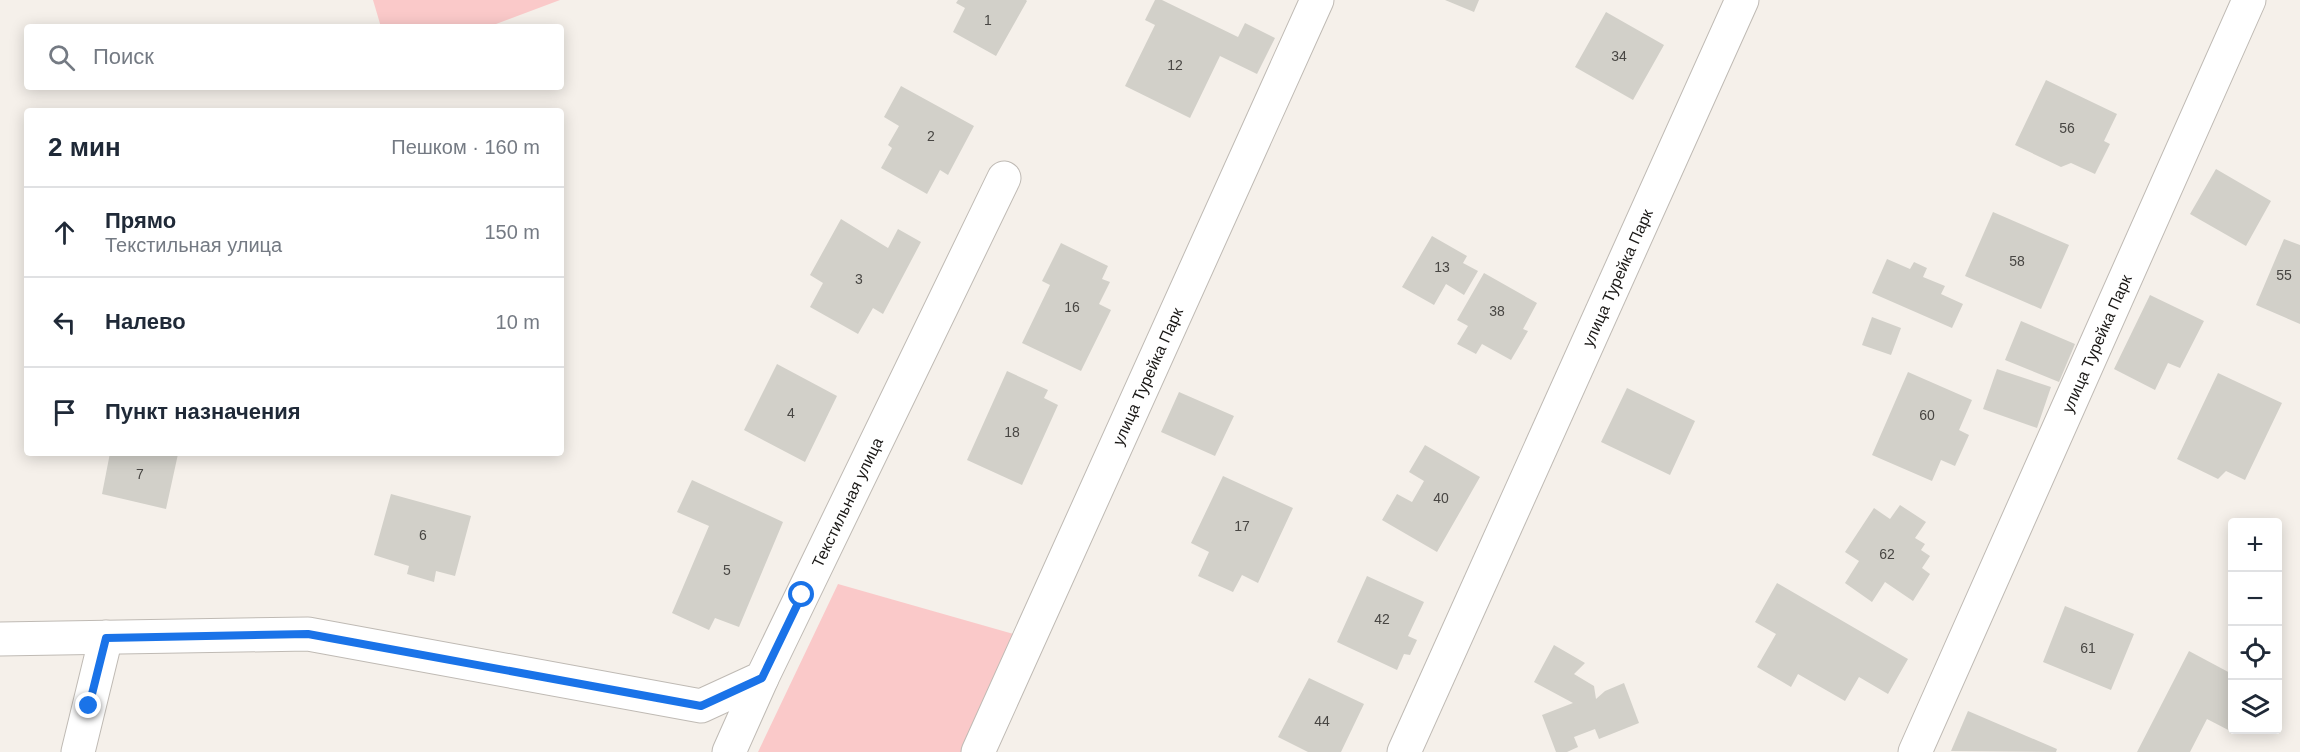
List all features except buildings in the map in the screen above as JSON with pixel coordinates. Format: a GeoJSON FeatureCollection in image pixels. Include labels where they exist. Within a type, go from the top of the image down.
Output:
{"type":"FeatureCollection","features":[{"type":"Feature","properties":{"kind":"street","name":"улица Турейка Парк"},"geometry":{"type":"LineString","coordinates":[[978,752],[1317,0]]}},
{"type":"Feature","properties":{"kind":"street","name":"улица Турейка Парк"},"geometry":{"type":"LineString","coordinates":[[1404,752],[1742,0]]}},
{"type":"Feature","properties":{"kind":"street","name":"улица Турейка Парк"},"geometry":{"type":"LineString","coordinates":[[1915,752],[2249,0]]}},
{"type":"Feature","properties":{"kind":"street","name":"Текстильная улица"},"geometry":{"type":"LineString","coordinates":[[729,752],[762,678],[1004,178]]}},
{"type":"Feature","properties":{"kind":"street"},"geometry":{"type":"LineString","coordinates":[[0,639],[308,634],[701,706],[762,678]]}},
{"type":"Feature","properties":{"kind":"street"},"geometry":{"type":"LineString","coordinates":[[78,752],[106,638]]}},
{"type":"Feature","properties":{"kind":"shaded area"},"geometry":{"type":"Polygon","coordinates":[[[373,0],[560,0],[496,24],[380,24],[373,0]]]}},
{"type":"Feature","properties":{"kind":"shaded area"},"geometry":{"type":"Polygon","coordinates":[[[838,584],[1017,635],[977,752],[758,752],[838,584]]]}},
{"type":"Feature","properties":{"kind":"route"},"geometry":{"type":"LineString","coordinates":[[89,706],[106,638],[308,634],[701,706],[762,678],[802,595]]}}]}
